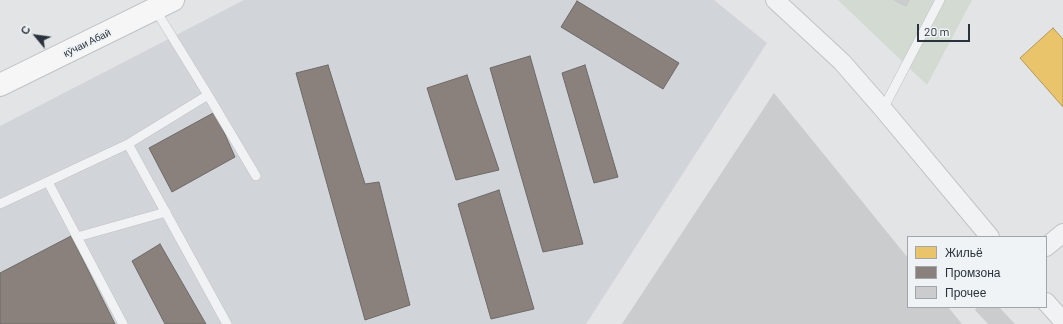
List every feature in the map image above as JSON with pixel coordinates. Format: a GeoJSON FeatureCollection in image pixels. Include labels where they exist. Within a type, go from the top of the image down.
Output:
{"type":"FeatureCollection","features":[{"type":"Feature","properties":{"kind":"street"},"geometry":{"type":"LineString","coordinates":[[775,0],[842,62],[989,236]]}},
{"type":"Feature","properties":{"kind":"street","name":"кӯчаи Абаӣ"},"geometry":{"type":"LineString","coordinates":[[0,85],[164,4]]}},
{"type":"Feature","properties":{"kind":"street"},"geometry":{"type":"LineString","coordinates":[[1047,246],[1063,233]]}},
{"type":"Feature","properties":{"kind":"street"},"geometry":{"type":"LineString","coordinates":[[1047,303],[1063,321]]}},
{"type":"Feature","properties":{"kind":"lane"},"geometry":{"type":"LineString","coordinates":[[883,109],[940,0]]}},
{"type":"Feature","properties":{"kind":"lane"},"geometry":{"type":"LineString","coordinates":[[164,4],[208,95],[256,176]]}},
{"type":"Feature","properties":{"kind":"lane"},"geometry":{"type":"LineString","coordinates":[[0,204],[128,144],[208,95]]}},
{"type":"Feature","properties":{"kind":"lane"},"geometry":{"type":"LineString","coordinates":[[128,144],[228,324]]}},
{"type":"Feature","properties":{"kind":"lane"},"geometry":{"type":"LineString","coordinates":[[48,182],[123,324]]}},
{"type":"Feature","properties":{"kind":"lane"},"geometry":{"type":"LineString","coordinates":[[77,237],[166,212]]}},
{"type":"Feature","properties":{"kind":"shaded area"},"geometry":{"type":"Polygon","coordinates":[[[244,0],[714,0],[767,43],[586,324],[0,324],[0,126],[244,0]]]}},
{"type":"Feature","properties":{"kind":"shaded area"},"geometry":{"type":"Polygon","coordinates":[[[838,0],[972,0],[927,85],[838,0]]]}},
{"type":"Feature","properties":{"kind":"building: Жильё"},"geometry":{"type":"Polygon","coordinates":[[[1053,28],[1063,39],[1063,107],[1020,58],[1053,28]]]}},
{"type":"Feature","properties":{"kind":"building: Промзона"},"geometry":{"type":"Polygon","coordinates":[[[577,1],[679,63],[663,89],[561,27],[577,1]]]}},
{"type":"Feature","properties":{"kind":"building: Промзона"},"geometry":{"type":"Polygon","coordinates":[[[530,56],[583,244],[543,252],[490,68],[530,56]]]}},
{"type":"Feature","properties":{"kind":"building: Промзона"},"geometry":{"type":"Polygon","coordinates":[[[328,65],[365,184],[379,182],[410,305],[365,320],[296,73],[328,65]]]}},
{"type":"Feature","properties":{"kind":"building: Промзона"},"geometry":{"type":"Polygon","coordinates":[[[585,65],[618,177],[594,183],[562,73],[585,65]]]}},
{"type":"Feature","properties":{"kind":"building: Промзона"},"geometry":{"type":"Polygon","coordinates":[[[467,75],[499,170],[456,180],[427,88],[467,75]]]}},
{"type":"Feature","properties":{"kind":"building: Промзона"},"geometry":{"type":"Polygon","coordinates":[[[215,112],[235,157],[172,192],[149,148],[215,112]]]}},
{"type":"Feature","properties":{"kind":"building: Промзона"},"geometry":{"type":"Polygon","coordinates":[[[499,190],[534,309],[491,319],[458,204],[499,190]]]}},
{"type":"Feature","properties":{"kind":"building: Промзона"},"geometry":{"type":"Polygon","coordinates":[[[71,236],[115,324],[0,324],[0,273],[71,236]]]}},
{"type":"Feature","properties":{"kind":"building: Промзона"},"geometry":{"type":"Polygon","coordinates":[[[160,244],[206,324],[165,324],[132,261],[160,244]]]}},
{"type":"Feature","properties":{"kind":"building: Прочее"},"geometry":{"type":"Polygon","coordinates":[[[893,0],[910,0],[906,7],[893,0]]]}},
{"type":"Feature","properties":{"kind":"building: Прочее"},"geometry":{"type":"Polygon","coordinates":[[[774,93],[907,257],[907,308],[949,308],[962,324],[622,324],[774,93]]]}},
{"type":"Feature","properties":{"kind":"building: Прочее"},"geometry":{"type":"Polygon","coordinates":[[[976,308],[1000,308],[1015,324],[988,324],[975,310],[976,308]]]}}]}
